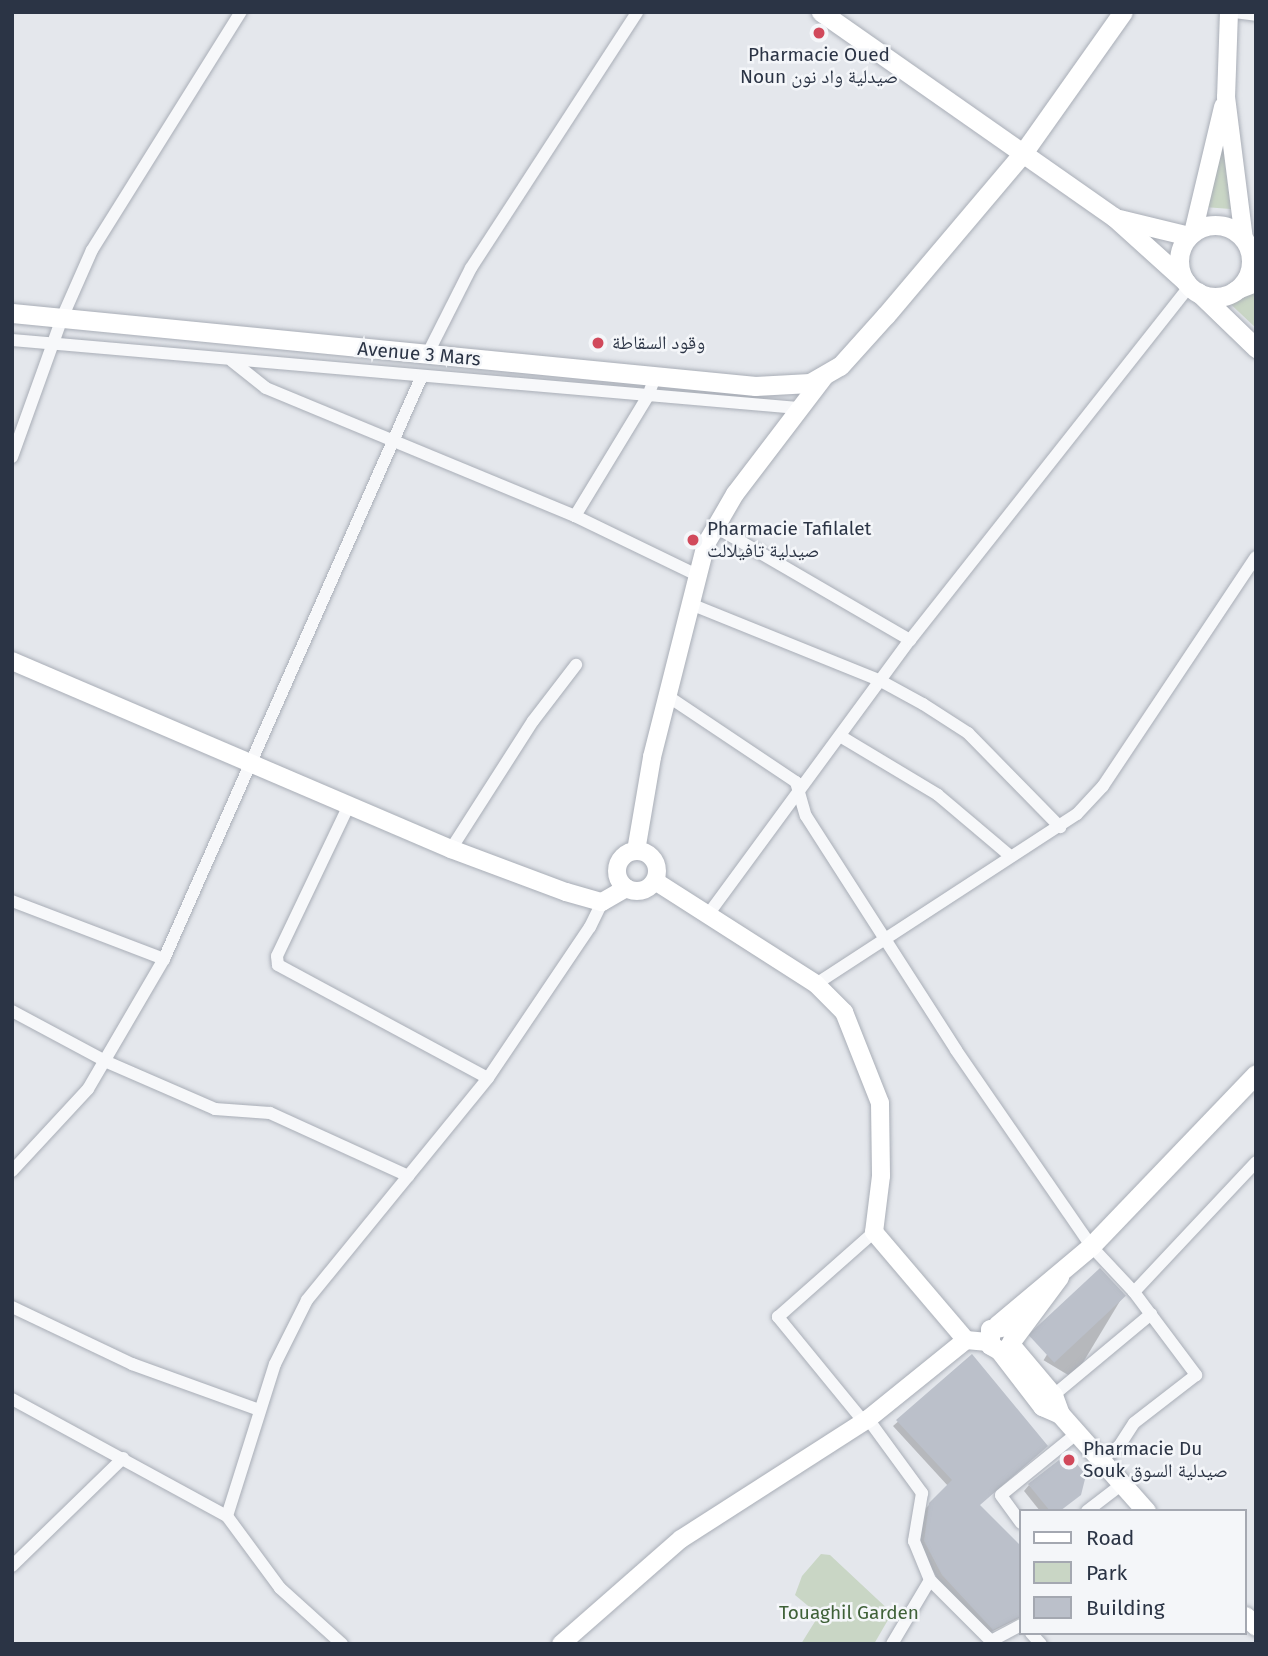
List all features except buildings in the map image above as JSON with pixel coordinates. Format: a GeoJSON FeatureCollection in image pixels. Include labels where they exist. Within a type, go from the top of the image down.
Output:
{"type":"FeatureCollection","features":[{"type":"Feature","properties":{"kind":"main road"},"geometry":{"type":"LineString","coordinates":[[821,12],[1114,217],[1256,348]]}},
{"type":"Feature","properties":{"kind":"main road"},"geometry":{"type":"LineString","coordinates":[[825,376],[848,358],[1023,153],[1122,12]]}},
{"type":"Feature","properties":{"kind":"main road"},"geometry":{"type":"LineString","coordinates":[[1114,217],[1191,235]]}},
{"type":"Feature","properties":{"kind":"main road"},"geometry":{"type":"LineString","coordinates":[[1206,226],[1225,226],[1251,249],[1247,278],[1235,291],[1216,296],[1191,286],[1180,258],[1191,235],[1206,226]]}},
{"type":"Feature","properties":{"kind":"main road","name":"Avenue 3 Mars"},"geometry":{"type":"LineString","coordinates":[[12,313],[428,355],[656,374],[755,386],[789,386],[825,376]]}},
{"type":"Feature","properties":{"kind":"main road"},"geometry":{"type":"LineString","coordinates":[[1144,1509],[1047,1400],[1001,1340],[1059,1276],[1256,1074]]}},
{"type":"Feature","properties":{"kind":"street"},"geometry":{"type":"LineString","coordinates":[[12,457],[62,318],[114,208],[241,12]]}},
{"type":"Feature","properties":{"kind":"street"},"geometry":{"type":"LineString","coordinates":[[428,355],[471,268],[637,12]]}},
{"type":"Feature","properties":{"kind":"street"},"geometry":{"type":"LineString","coordinates":[[1229,12],[1226,97],[1251,249]]}},
{"type":"Feature","properties":{"kind":"street"},"geometry":{"type":"LineString","coordinates":[[1235,12],[1256,15]]}},
{"type":"Feature","properties":{"kind":"street"},"geometry":{"type":"LineString","coordinates":[[1191,235],[1226,97]]}},
{"type":"Feature","properties":{"kind":"street"},"geometry":{"type":"LineString","coordinates":[[1235,291],[1256,283]]}},
{"type":"Feature","properties":{"kind":"street"},"geometry":{"type":"LineString","coordinates":[[707,916],[801,791],[879,680],[1191,286]]}},
{"type":"Feature","properties":{"kind":"street"},"geometry":{"type":"LineString","coordinates":[[12,340],[421,378],[798,408]]}},
{"type":"Feature","properties":{"kind":"street"},"geometry":{"type":"LineString","coordinates":[[232,361],[266,388],[390,443],[575,516],[699,576]]}},
{"type":"Feature","properties":{"kind":"street"},"geometry":{"type":"LineString","coordinates":[[575,516],[648,396],[656,374]]}},
{"type":"Feature","properties":{"kind":"street"},"geometry":{"type":"LineString","coordinates":[[636,850],[652,757],[714,526],[798,408],[825,376]]}},
{"type":"Feature","properties":{"kind":"street"},"geometry":{"type":"LineString","coordinates":[[12,1171],[88,1089],[107,1062],[164,959],[421,378]]}},
{"type":"Feature","properties":{"kind":"street"},"geometry":{"type":"LineString","coordinates":[[714,526],[910,640]]}},
{"type":"Feature","properties":{"kind":"street"},"geometry":{"type":"LineString","coordinates":[[816,984],[1009,855],[1060,827],[1103,786],[1256,556]]}},
{"type":"Feature","properties":{"kind":"street"},"geometry":{"type":"LineString","coordinates":[[693,605],[879,680],[968,733],[1060,827]]}},
{"type":"Feature","properties":{"kind":"street"},"geometry":{"type":"LineString","coordinates":[[12,661],[451,849],[602,902]]}},
{"type":"Feature","properties":{"kind":"street"},"geometry":{"type":"LineString","coordinates":[[451,849],[533,722],[576,665]]}},
{"type":"Feature","properties":{"kind":"street"},"geometry":{"type":"LineString","coordinates":[[669,697],[791,778],[801,791],[806,816],[884,939],[1091,1246],[1134,1292],[1196,1375],[1134,1423],[1119,1446],[1100,1460]]}},
{"type":"Feature","properties":{"kind":"street"},"geometry":{"type":"LineString","coordinates":[[840,736],[938,795],[1009,855]]}},
{"type":"Feature","properties":{"kind":"street"},"geometry":{"type":"LineString","coordinates":[[349,805],[277,956],[278,965],[488,1077]]}},
{"type":"Feature","properties":{"kind":"street"},"geometry":{"type":"LineString","coordinates":[[228,1516],[275,1364],[307,1300],[488,1077],[590,927],[602,902],[626,888],[645,890],[655,881],[655,860],[636,850]]}},
{"type":"Feature","properties":{"kind":"street"},"geometry":{"type":"LineString","coordinates":[[626,888],[618,879],[617,866],[624,855],[636,850]]}},
{"type":"Feature","properties":{"kind":"street"},"geometry":{"type":"LineString","coordinates":[[655,881],[816,984],[844,1012],[880,1103],[881,1176],[874,1232],[778,1317],[866,1421],[922,1493],[914,1541],[930,1580],[991,1641],[1020,1626]]}},
{"type":"Feature","properties":{"kind":"street"},"geometry":{"type":"LineString","coordinates":[[12,901],[164,959]]}},
{"type":"Feature","properties":{"kind":"street"},"geometry":{"type":"LineString","coordinates":[[12,1011],[107,1062],[215,1109],[270,1113],[408,1176]]}},
{"type":"Feature","properties":{"kind":"street"},"geometry":{"type":"LineString","coordinates":[[1134,1292],[1256,1162]]}},
{"type":"Feature","properties":{"kind":"street"},"geometry":{"type":"LineString","coordinates":[[874,1232],[966,1340]]}},
{"type":"Feature","properties":{"kind":"street"},"geometry":{"type":"LineString","coordinates":[[12,1307],[132,1364],[259,1410]]}},
{"type":"Feature","properties":{"kind":"street"},"geometry":{"type":"LineString","coordinates":[[1047,1400],[1151,1314]]}},
{"type":"Feature","properties":{"kind":"street"},"geometry":{"type":"LineString","coordinates":[[561,1644],[681,1539],[866,1421],[966,1340],[1001,1340]]}},
{"type":"Feature","properties":{"kind":"street"},"geometry":{"type":"LineString","coordinates":[[12,1399],[228,1516],[281,1588],[342,1644]]}},
{"type":"Feature","properties":{"kind":"street"},"geometry":{"type":"LineString","coordinates":[[1020,1522],[1001,1494],[1076,1434]]}},
{"type":"Feature","properties":{"kind":"street"},"geometry":{"type":"LineString","coordinates":[[12,1566],[123,1458]]}},
{"type":"Feature","properties":{"kind":"street"},"geometry":{"type":"LineString","coordinates":[[1090,1509],[1122,1484]]}},
{"type":"Feature","properties":{"kind":"street"},"geometry":{"type":"LineString","coordinates":[[892,1644],[930,1580]]}},
{"type":"Feature","properties":{"kind":"green space"},"geometry":{"type":"Polygon","coordinates":[[[1222,140],[1231,209],[1204,207],[1222,140]]]}},
{"type":"Feature","properties":{"kind":"green space"},"geometry":{"type":"Polygon","coordinates":[[[1256,287],[1256,328],[1224,298],[1256,287]]]}},
{"type":"Feature","properties":{"kind":"green space","name":"Touaghil Garden"},"geometry":{"type":"Polygon","coordinates":[[[821,1554],[830,1555],[892,1613],[874,1644],[801,1644],[819,1615],[795,1595],[802,1576],[821,1554]]]}},
{"type":"Feature","properties":{"kind":"place","name":"Pharmacie Oued Noun صيدلية واد نون"},"geometry":{"type":"Point","coordinates":[819,33]}},
{"type":"Feature","properties":{"kind":"place","name":"وقود السقاطة"},"geometry":{"type":"Point","coordinates":[598,343]}},
{"type":"Feature","properties":{"kind":"place","name":"Pharmacie Tafilalet صيدلية تافيلالت"},"geometry":{"type":"Point","coordinates":[693,540]}},
{"type":"Feature","properties":{"kind":"place","name":"Pharmacie Du Souk صيدلية السوق"},"geometry":{"type":"Point","coordinates":[1069,1460]}}]}
